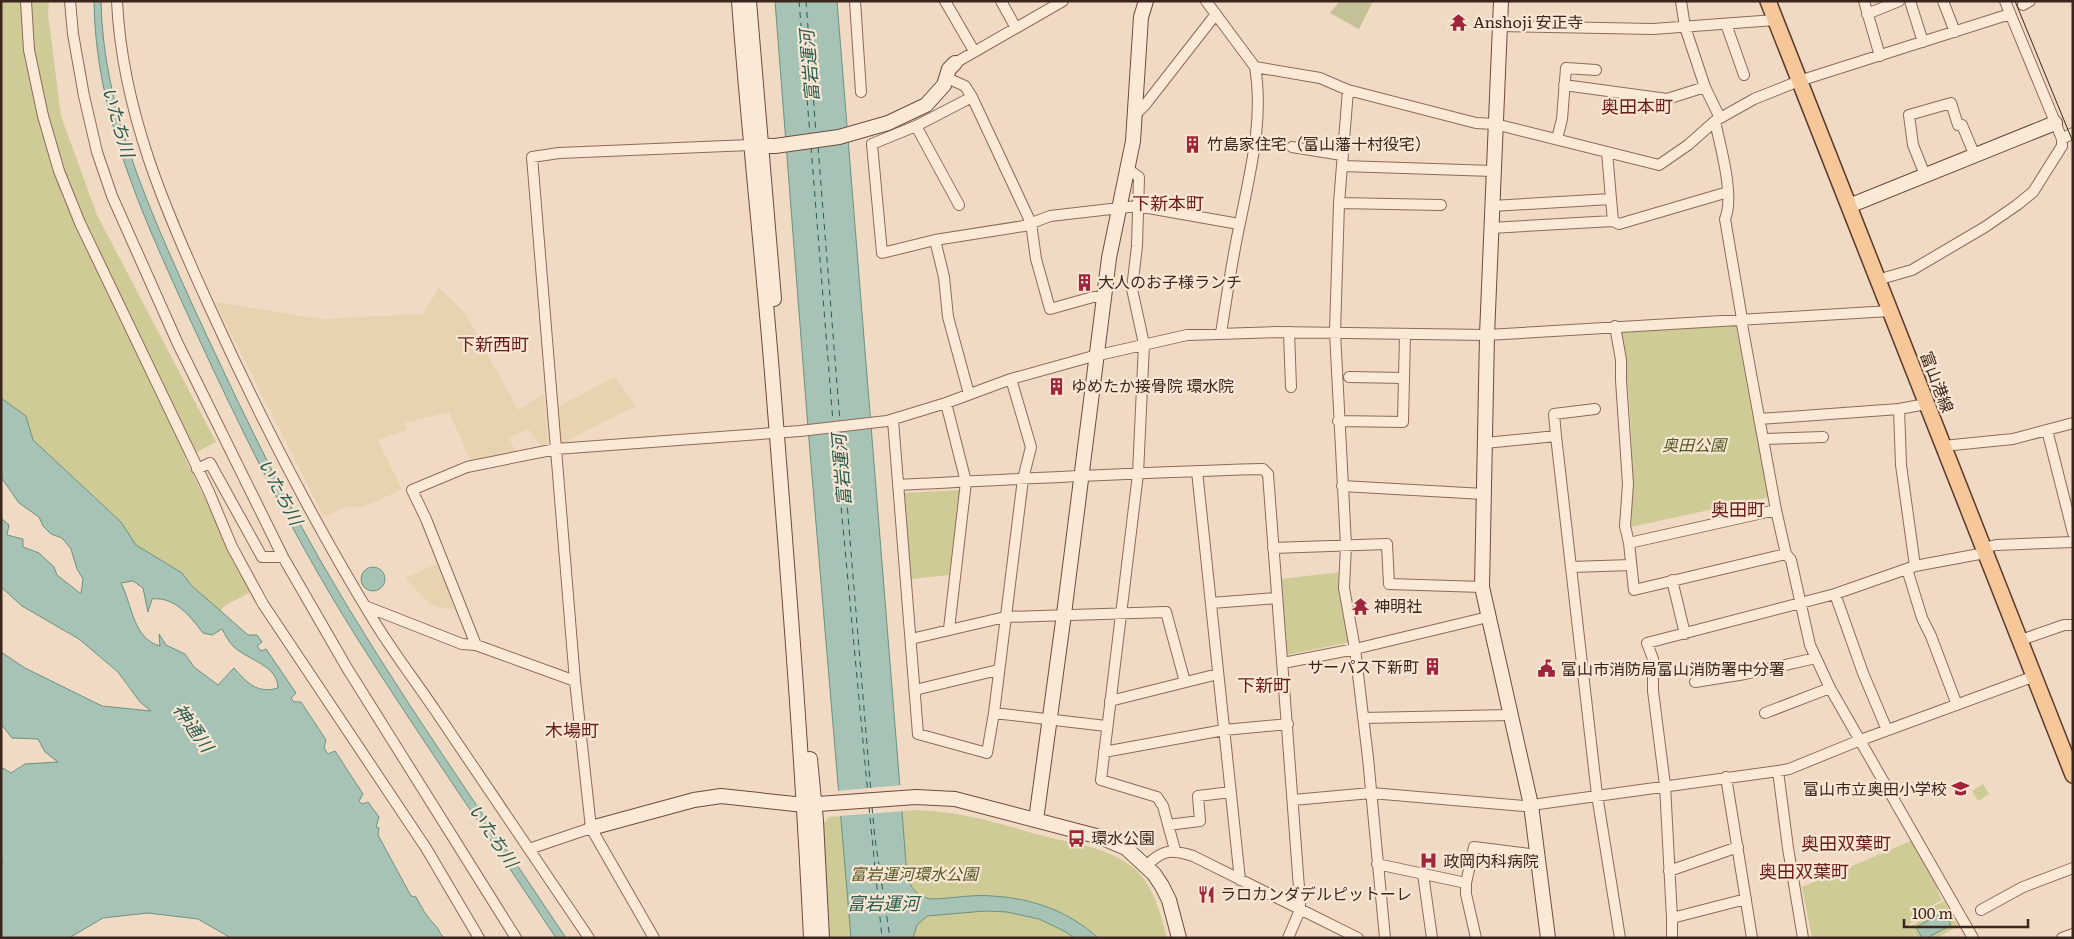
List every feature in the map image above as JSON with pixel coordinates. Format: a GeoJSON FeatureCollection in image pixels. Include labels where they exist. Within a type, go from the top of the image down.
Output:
{"type":"FeatureCollection","features":[{"type":"Feature","properties":{"kind":"main road","name":"富山港線"},"geometry":{"type":"LineString","coordinates":[[1768,1],[1984,551],[2070,758],[2073,775]]}},
{"type":"Feature","properties":{"kind":"street"},"geometry":{"type":"LineString","coordinates":[[26,1],[29,50],[43,116],[59,171],[80,223],[198,469],[232,547],[263,604],[426,848],[480,938]]}},
{"type":"Feature","properties":{"kind":"street"},"geometry":{"type":"LineString","coordinates":[[70,1],[73,34],[84,96],[97,152],[112,196],[178,344],[283,557],[347,668],[516,938]]}},
{"type":"Feature","properties":{"kind":"street"},"geometry":{"type":"LineString","coordinates":[[116,1],[126,75],[136,119],[161,195],[240,372],[314,515],[374,622],[589,938]]}},
{"type":"Feature","properties":{"kind":"street"},"geometry":{"type":"LineString","coordinates":[[739,1],[762,146]]}},
{"type":"Feature","properties":{"kind":"street"},"geometry":{"type":"LineString","coordinates":[[750,1],[762,146],[793,634],[822,938]]}},
{"type":"Feature","properties":{"kind":"street"},"geometry":{"type":"LineString","coordinates":[[855,1],[861,92]]}},
{"type":"Feature","properties":{"kind":"street"},"geometry":{"type":"LineString","coordinates":[[944,1],[974,51]]}},
{"type":"Feature","properties":{"kind":"street"},"geometry":{"type":"LineString","coordinates":[[1001,1],[1016,28]]}},
{"type":"Feature","properties":{"kind":"street"},"geometry":{"type":"LineString","coordinates":[[1036,820],[1109,258],[1128,169],[1135,115],[1141,17],[1146,1]]}},
{"type":"Feature","properties":{"kind":"street"},"geometry":{"type":"LineString","coordinates":[[1206,1],[1254,67],[1256,78],[1256,143],[1239,224],[1221,333]]}},
{"type":"Feature","properties":{"kind":"street"},"geometry":{"type":"LineString","coordinates":[[1501,1],[1487,335],[1482,588],[1531,805],[1548,938]]}},
{"type":"Feature","properties":{"kind":"street"},"geometry":{"type":"LineString","coordinates":[[1681,1],[1685,27],[1717,119],[1728,192],[1728,211],[1725,219],[1741,319],[1776,510],[1786,554],[1791,560],[1810,645],[1858,741],[1973,938]]}},
{"type":"Feature","properties":{"kind":"street"},"geometry":{"type":"LineString","coordinates":[[1864,1],[1880,56]]}},
{"type":"Feature","properties":{"kind":"street"},"geometry":{"type":"LineString","coordinates":[[1867,14],[1899,1]]}},
{"type":"Feature","properties":{"kind":"street"},"geometry":{"type":"LineString","coordinates":[[1910,1],[1923,42]]}},
{"type":"Feature","properties":{"kind":"street"},"geometry":{"type":"LineString","coordinates":[[1943,1],[1956,32]]}},
{"type":"Feature","properties":{"kind":"street"},"geometry":{"type":"LineString","coordinates":[[1877,280],[1912,270],[1985,227],[2017,205],[2033,192],[2062,146],[2062,139],[2005,1]]}},
{"type":"Feature","properties":{"kind":"street"},"geometry":{"type":"LineString","coordinates":[[654,938],[591,828],[575,681],[532,157],[559,153],[762,146],[839,136],[871,128],[926,105],[944,86],[949,69],[955,63],[1060,2]]}},
{"type":"Feature","properties":{"kind":"street"},"geometry":{"type":"LineString","coordinates":[[1135,115],[1146,105],[1216,14]]}},
{"type":"Feature","properties":{"kind":"street"},"geometry":{"type":"LineString","coordinates":[[1254,67],[1320,78],[1348,90],[1476,123],[1495,124],[1659,164],[1688,145],[1717,119],[1754,99],[1799,81],[2010,14]]}},
{"type":"Feature","properties":{"kind":"street"},"geometry":{"type":"LineString","coordinates":[[1500,26],[1653,29],[1775,20]]}},
{"type":"Feature","properties":{"kind":"street"},"geometry":{"type":"LineString","coordinates":[[1726,24],[1744,75]]}},
{"type":"Feature","properties":{"kind":"street"},"geometry":{"type":"LineString","coordinates":[[1556,139],[1562,119],[1566,68],[1596,70]]}},
{"type":"Feature","properties":{"kind":"street"},"geometry":{"type":"LineString","coordinates":[[947,78],[965,86],[972,97],[1030,223],[1036,260],[1050,309],[1093,297],[1104,297]]}},
{"type":"Feature","properties":{"kind":"street"},"geometry":{"type":"LineString","coordinates":[[1564,85],[1667,98],[1705,87]]}},
{"type":"Feature","properties":{"kind":"street"},"geometry":{"type":"LineString","coordinates":[[1348,90],[1342,155],[1335,332],[1338,421],[1346,545],[1344,588],[1355,649],[1385,938]]}},
{"type":"Feature","properties":{"kind":"street"},"geometry":{"type":"LineString","coordinates":[[972,97],[916,126],[872,144],[882,253],[935,240],[1001,230],[1050,216],[1120,207],[1137,206],[1239,224]]}},
{"type":"Feature","properties":{"kind":"street"},"geometry":{"type":"LineString","coordinates":[[1925,175],[1913,145],[1908,115],[1951,103],[1958,125],[1962,125],[1975,156]]}},
{"type":"Feature","properties":{"kind":"street"},"geometry":{"type":"LineString","coordinates":[[1849,206],[2055,123]]}},
{"type":"Feature","properties":{"kind":"street"},"geometry":{"type":"LineString","coordinates":[[916,126],[959,205]]}},
{"type":"Feature","properties":{"kind":"street"},"geometry":{"type":"LineString","coordinates":[[2062,139],[2073,134]]}},
{"type":"Feature","properties":{"kind":"street"},"geometry":{"type":"LineString","coordinates":[[1292,147],[1342,155]]}},
{"type":"Feature","properties":{"kind":"street"},"geometry":{"type":"LineString","coordinates":[[1607,152],[1613,221]]}},
{"type":"Feature","properties":{"kind":"street"},"geometry":{"type":"LineString","coordinates":[[1342,166],[1493,171]]}},
{"type":"Feature","properties":{"kind":"street"},"geometry":{"type":"LineString","coordinates":[[1128,169],[1139,177],[1137,246],[1132,289],[1144,344],[1138,474],[1106,726],[1101,780],[1157,798],[1162,806],[1175,850]]}},
{"type":"Feature","properties":{"kind":"street"},"geometry":{"type":"LineString","coordinates":[[1491,228],[1613,221],[1618,224],[1728,192]]}},
{"type":"Feature","properties":{"kind":"street"},"geometry":{"type":"LineString","coordinates":[[1492,206],[1611,199]]}},
{"type":"Feature","properties":{"kind":"street"},"geometry":{"type":"LineString","coordinates":[[1340,203],[1441,205]]}},
{"type":"Feature","properties":{"kind":"street"},"geometry":{"type":"LineString","coordinates":[[935,240],[944,277],[948,317],[969,394]]}},
{"type":"Feature","properties":{"kind":"street"},"geometry":{"type":"LineString","coordinates":[[476,645],[426,519],[412,490],[467,467],[556,449],[800,431],[893,420],[1011,379],[1097,355],[1187,335],[1289,332],[1487,335],[1890,311]]}},
{"type":"Feature","properties":{"kind":"street"},"geometry":{"type":"LineString","coordinates":[[1615,326],[1621,360],[1628,484],[1625,526],[1629,543],[1634,590],[1786,554]]}},
{"type":"Feature","properties":{"kind":"street"},"geometry":{"type":"LineString","coordinates":[[1289,332],[1290,387]]}},
{"type":"Feature","properties":{"kind":"street"},"geometry":{"type":"LineString","coordinates":[[1338,421],[1403,422],[1404,334]]}},
{"type":"Feature","properties":{"kind":"street"},"geometry":{"type":"LineString","coordinates":[[1349,378],[1404,378]]}},
{"type":"Feature","properties":{"kind":"street"},"geometry":{"type":"LineString","coordinates":[[893,420],[918,734],[986,753],[994,713],[1004,617],[1023,479],[1031,447],[1011,379]]}},
{"type":"Feature","properties":{"kind":"street"},"geometry":{"type":"LineString","coordinates":[[946,403],[966,482],[949,629]]}},
{"type":"Feature","properties":{"kind":"street"},"geometry":{"type":"LineString","coordinates":[[1759,419],[1899,409],[1926,404]]}},
{"type":"Feature","properties":{"kind":"street"},"geometry":{"type":"LineString","coordinates":[[1595,409],[1554,414],[1597,795],[1620,938]]}},
{"type":"Feature","properties":{"kind":"street"},"geometry":{"type":"LineString","coordinates":[[1899,409],[1901,465],[1911,568],[1922,618],[1931,636],[1956,705]]}},
{"type":"Feature","properties":{"kind":"street"},"geometry":{"type":"LineString","coordinates":[[1943,446],[2013,439],[2073,423]]}},
{"type":"Feature","properties":{"kind":"street"},"geometry":{"type":"LineString","coordinates":[[2047,430],[2073,533]]}},
{"type":"Feature","properties":{"kind":"street"},"geometry":{"type":"LineString","coordinates":[[1485,443],[1556,436]]}},
{"type":"Feature","properties":{"kind":"street"},"geometry":{"type":"LineString","coordinates":[[1763,439],[1823,436]]}},
{"type":"Feature","properties":{"kind":"street"},"geometry":{"type":"LineString","coordinates":[[198,469],[210,463],[262,556],[283,557]]}},
{"type":"Feature","properties":{"kind":"street"},"geometry":{"type":"LineString","coordinates":[[899,485],[1082,475],[1263,469],[1268,474],[1288,724],[1300,910],[1288,938]]}},
{"type":"Feature","properties":{"kind":"street"},"geometry":{"type":"LineString","coordinates":[[1197,471],[1240,880]]}},
{"type":"Feature","properties":{"kind":"street"},"geometry":{"type":"LineString","coordinates":[[1342,486],[1484,494]]}},
{"type":"Feature","properties":{"kind":"street"},"geometry":{"type":"LineString","coordinates":[[1629,543],[1776,510]]}},
{"type":"Feature","properties":{"kind":"street"},"geometry":{"type":"LineString","coordinates":[[1672,938],[1665,785],[1653,691],[1653,659],[1647,644],[1800,604],[1911,568],[1984,551],[1996,545],[2073,542]]}},
{"type":"Feature","properties":{"kind":"street"},"geometry":{"type":"LineString","coordinates":[[1274,548],[1387,544],[1389,584],[1482,588]]}},
{"type":"Feature","properties":{"kind":"street"},"geometry":{"type":"LineString","coordinates":[[1571,567],[1631,566]]}},
{"type":"Feature","properties":{"kind":"street"},"geometry":{"type":"LineString","coordinates":[[1672,580],[1685,634]]}},
{"type":"Feature","properties":{"kind":"street"},"geometry":{"type":"LineString","coordinates":[[1835,594],[1863,674],[1887,730]]}},
{"type":"Feature","properties":{"kind":"street"},"geometry":{"type":"LineString","coordinates":[[1211,603],[1277,598]]}},
{"type":"Feature","properties":{"kind":"street"},"geometry":{"type":"LineString","coordinates":[[365,606],[462,644],[476,645],[575,681]]}},
{"type":"Feature","properties":{"kind":"street"},"geometry":{"type":"LineString","coordinates":[[911,638],[1004,617],[1166,612],[1185,682]]}},
{"type":"Feature","properties":{"kind":"street"},"geometry":{"type":"LineString","coordinates":[[1283,663],[1355,649],[1488,617]]}},
{"type":"Feature","properties":{"kind":"street"},"geometry":{"type":"LineString","coordinates":[[2020,640],[2064,625],[2073,625]]}},
{"type":"Feature","properties":{"kind":"street"},"geometry":{"type":"LineString","coordinates":[[1695,682],[1745,674],[1816,658]]}},
{"type":"Feature","properties":{"kind":"street"},"geometry":{"type":"LineString","coordinates":[[915,690],[998,670]]}},
{"type":"Feature","properties":{"kind":"street"},"geometry":{"type":"LineString","coordinates":[[1110,701],[1218,674]]}},
{"type":"Feature","properties":{"kind":"street"},"geometry":{"type":"LineString","coordinates":[[1293,800],[1371,793],[1531,805],[1665,785],[1778,771],[1789,769],[1887,730],[2035,676]]}},
{"type":"Feature","properties":{"kind":"street"},"geometry":{"type":"LineString","coordinates":[[1765,714],[1830,688]]}},
{"type":"Feature","properties":{"kind":"street"},"geometry":{"type":"LineString","coordinates":[[994,713],[1106,726]]}},
{"type":"Feature","properties":{"kind":"street"},"geometry":{"type":"LineString","coordinates":[[1363,718],[1511,715]]}},
{"type":"Feature","properties":{"kind":"street"},"geometry":{"type":"LineString","coordinates":[[1104,752],[1224,730],[1288,724]]}},
{"type":"Feature","properties":{"kind":"street"},"geometry":{"type":"LineString","coordinates":[[1778,771],[1788,848],[1803,938]]}},
{"type":"Feature","properties":{"kind":"street"},"geometry":{"type":"LineString","coordinates":[[1726,777],[1752,938]]}},
{"type":"Feature","properties":{"kind":"street"},"geometry":{"type":"LineString","coordinates":[[1168,825],[1200,821],[1198,796],[1231,792]]}},
{"type":"Feature","properties":{"kind":"street"},"geometry":{"type":"LineString","coordinates":[[529,849],[591,828],[710,797],[721,796],[809,805],[916,798],[955,799],[1100,837],[1126,848],[1154,874],[1169,900],[1179,938]]}},
{"type":"Feature","properties":{"kind":"street"},"geometry":{"type":"LineString","coordinates":[[809,805],[811,938]]}},
{"type":"Feature","properties":{"kind":"street"},"geometry":{"type":"LineString","coordinates":[[1476,938],[1466,894],[1466,883],[1474,847],[1537,855]]}},
{"type":"Feature","properties":{"kind":"street"},"geometry":{"type":"LineString","coordinates":[[1669,871],[1738,847]]}},
{"type":"Feature","properties":{"kind":"street"},"geometry":{"type":"LineString","coordinates":[[1146,866],[1153,859],[1175,850],[1193,856],[1358,938]]}},
{"type":"Feature","properties":{"kind":"street"},"geometry":{"type":"LineString","coordinates":[[1377,864],[1466,883]]}},
{"type":"Feature","properties":{"kind":"street"},"geometry":{"type":"LineString","coordinates":[[1980,910],[2023,887],[2073,868]]}},
{"type":"Feature","properties":{"kind":"street"},"geometry":{"type":"LineString","coordinates":[[1424,874],[1432,938]]}},
{"type":"Feature","properties":{"kind":"street"},"geometry":{"type":"LineString","coordinates":[[1672,918],[1746,899]]}},
{"type":"Feature","properties":{"kind":"street"},"geometry":{"type":"LineString","coordinates":[[2062,938],[2073,934]]}},
{"type":"Feature","properties":{"kind":"shaded area"},"geometry":{"type":"Polygon","coordinates":[[[1340,1],[1373,1],[1359,29],[1330,13],[1340,1]]]}},
{"type":"Feature","properties":{"kind":"shaded area"},"geometry":{"type":"Polygon","coordinates":[[[439,288],[465,313],[518,410],[544,394],[548,445],[541,446],[528,429],[509,438],[516,452],[470,460],[449,412],[404,423],[407,430],[378,440],[402,490],[360,508],[349,506],[324,517],[215,302],[323,319],[423,314],[439,288]]]}},
{"type":"Feature","properties":{"kind":"shaded area"},"geometry":{"type":"Polygon","coordinates":[[[615,377],[636,406],[563,443],[560,439],[555,408],[615,377]]]}},
{"type":"Feature","properties":{"kind":"shaded area"},"geometry":{"type":"Polygon","coordinates":[[[439,563],[458,610],[430,604],[405,578],[439,563]]]}},
{"type":"Feature","properties":{"kind":"green space"},"geometry":{"type":"Polygon","coordinates":[[[1,1],[49,1],[48,14],[61,116],[97,215],[216,442],[185,458],[251,592],[224,606],[220,612],[195,589],[182,573],[136,545],[121,522],[33,440],[26,416],[1,398],[1,1]]]}},
{"type":"Feature","properties":{"kind":"green space","name":"奥田公園"},"geometry":{"type":"Polygon","coordinates":[[[1736,326],[1769,497],[1631,527],[1631,429],[1621,331],[1736,326]]]}},
{"type":"Feature","properties":{"kind":"green space"},"geometry":{"type":"Polygon","coordinates":[[[960,490],[949,575],[911,579],[903,493],[960,490]]]}},
{"type":"Feature","properties":{"kind":"green space"},"geometry":{"type":"Polygon","coordinates":[[[1342,572],[1351,642],[1286,655],[1280,579],[1342,572]]]}},
{"type":"Feature","properties":{"kind":"green space"},"geometry":{"type":"Polygon","coordinates":[[[1983,784],[1989,794],[1978,801],[1972,791],[1983,784]]]}},
{"type":"Feature","properties":{"kind":"green space","name":"富岩運河環水公園"},"geometry":{"type":"Polygon","coordinates":[[[916,810],[949,813],[981,819],[1094,848],[1118,857],[1138,872],[1149,887],[1157,903],[1167,938],[827,938],[821,827],[829,817],[916,810]]]}},
{"type":"Feature","properties":{"kind":"green space"},"geometry":{"type":"Polygon","coordinates":[[[1911,841],[1940,889],[1937,890],[1942,900],[1922,911],[1924,916],[1909,924],[1910,926],[1927,917],[1924,911],[1944,901],[1958,926],[1937,938],[1917,938],[1911,927],[1916,938],[1812,938],[1802,887],[1911,841]]]}},
{"type":"Feature","properties":{"kind":"water","name":"いたち川"},"geometry":{"type":"Polygon","coordinates":[[[94,1],[101,1],[104,41],[110,80],[119,119],[131,157],[160,231],[192,304],[269,465],[320,560],[378,656],[566,938],[556,938],[357,638],[310,559],[246,437],[170,276],[124,161],[103,83],[96,42],[94,1]]]}},
{"type":"Feature","properties":{"kind":"water","name":"富岩運河"},"geometry":{"type":"Polygon","coordinates":[[[775,1],[837,1],[907,875],[912,888],[921,896],[930,899],[984,896],[1007,897],[1035,903],[1075,920],[1098,938],[1074,938],[1039,919],[1007,912],[985,911],[927,916],[917,925],[913,938],[851,938],[808,428],[775,1]]]}},
{"type":"Feature","properties":{"kind":"water","name":"神通川"},"geometry":{"type":"Polygon","coordinates":[[[1,398],[26,416],[33,440],[121,522],[136,545],[182,573],[191,585],[248,635],[257,635],[262,642],[257,646],[261,651],[266,649],[296,693],[291,698],[294,702],[301,702],[326,740],[324,748],[328,754],[335,751],[363,794],[359,801],[362,804],[368,802],[379,817],[376,827],[379,828],[378,835],[411,896],[416,897],[427,915],[446,938],[231,938],[198,919],[148,913],[103,918],[69,938],[1,938],[1,864],[3,862],[1,860],[1,767],[11,773],[25,764],[58,762],[45,752],[38,739],[12,738],[1,724],[1,652],[25,668],[102,706],[151,711],[140,702],[118,672],[79,639],[22,606],[1,587],[1,518],[9,525],[7,535],[23,539],[23,547],[39,553],[54,567],[57,575],[81,594],[83,579],[77,569],[71,549],[62,538],[51,534],[43,526],[39,517],[19,503],[1,477],[1,398]],[[133,581],[121,583],[134,620],[144,636],[151,642],[160,646],[159,634],[166,645],[185,654],[194,667],[218,685],[234,668],[253,686],[264,690],[278,688],[277,680],[273,674],[233,646],[222,629],[212,635],[203,633],[181,608],[160,599],[152,599],[148,612],[143,588],[133,581]]]}},
{"type":"Feature","properties":{"kind":"water"},"geometry":{"type":"Polygon","coordinates":[[[373,567],[381,571],[385,579],[381,587],[373,591],[365,587],[361,579],[365,571],[373,567]]]}},
{"type":"Feature","properties":{"kind":"water"},"geometry":{"type":"Polygon","coordinates":[[[1944,912],[1951,925],[1927,938],[1922,938],[1916,927],[1944,912]]]}},
{"type":"Feature","properties":{"kind":"pier"},"geometry":{"type":"Polygon","coordinates":[[[903,785],[905,811],[839,816],[836,791],[903,785]]]}},
{"type":"Feature","properties":{"kind":"ferry route"},"geometry":{"type":"LineString","coordinates":[[799,1],[810,135]]}},
{"type":"Feature","properties":{"kind":"ferry route"},"geometry":{"type":"LineString","coordinates":[[806,1],[816,133]]}},
{"type":"Feature","properties":{"kind":"ferry route"},"geometry":{"type":"LineString","coordinates":[[811,147],[833,422]]}},
{"type":"Feature","properties":{"kind":"ferry route"},"geometry":{"type":"LineString","coordinates":[[818,147],[840,422]]}},
{"type":"Feature","properties":{"kind":"ferry route"},"geometry":{"type":"LineString","coordinates":[[834,431],[868,795]]}},
{"type":"Feature","properties":{"kind":"ferry route"},"geometry":{"type":"LineString","coordinates":[[841,431],[871,793]]}},
{"type":"Feature","properties":{"kind":"ferry route"},"geometry":{"type":"LineString","coordinates":[[869,807],[882,938]]}},
{"type":"Feature","properties":{"kind":"ferry route"},"geometry":{"type":"LineString","coordinates":[[872,807],[890,938]]}},
{"type":"Feature","properties":{"kind":"tram line"},"geometry":{"type":"LineString","coordinates":[[2015,1],[2073,142]]}},
{"type":"Feature","properties":{"kind":"place","name":"Anshoji 安正寺"},"geometry":{"type":"Point","coordinates":[1459,22]}},
{"type":"Feature","properties":{"kind":"place","name":"竹島家住宅（富山藩十村役宅）"},"geometry":{"type":"Point","coordinates":[1193,144]}},
{"type":"Feature","properties":{"kind":"place","name":"大人のお子様ランチ"},"geometry":{"type":"Point","coordinates":[1084,282]}},
{"type":"Feature","properties":{"kind":"place","name":"ゆめたか接骨院 環水院"},"geometry":{"type":"Point","coordinates":[1057,386]}},
{"type":"Feature","properties":{"kind":"place","name":"神明社"},"geometry":{"type":"Point","coordinates":[1360,606]}},
{"type":"Feature","properties":{"kind":"place","name":"サーパス下新町"},"geometry":{"type":"Point","coordinates":[1433,667]}},
{"type":"Feature","properties":{"kind":"place","name":"富山市消防局富山消防署中分署"},"geometry":{"type":"Point","coordinates":[1547,669]}},
{"type":"Feature","properties":{"kind":"place","name":"富山市立奥田小学校"},"geometry":{"type":"Point","coordinates":[1961,789]}},
{"type":"Feature","properties":{"kind":"place","name":"環水公園"},"geometry":{"type":"Point","coordinates":[1077,838]}},
{"type":"Feature","properties":{"kind":"place","name":"政岡内科病院"},"geometry":{"type":"Point","coordinates":[1429,861]}},
{"type":"Feature","properties":{"kind":"place","name":"ラロカンダデルピットーレ"},"geometry":{"type":"Point","coordinates":[1206,894]}},
{"type":"Feature","properties":{"kind":"district","name":"奥田本町"},"geometry":{"type":"Point","coordinates":[1637,107]}},
{"type":"Feature","properties":{"kind":"district","name":"下新本町"},"geometry":{"type":"Point","coordinates":[1168,204]}},
{"type":"Feature","properties":{"kind":"district","name":"下新西町"},"geometry":{"type":"Point","coordinates":[493,345]}},
{"type":"Feature","properties":{"kind":"district","name":"奥田町"},"geometry":{"type":"Point","coordinates":[1738,510]}},
{"type":"Feature","properties":{"kind":"district","name":"下新町"},"geometry":{"type":"Point","coordinates":[1264,686]}},
{"type":"Feature","properties":{"kind":"district","name":"木場町"},"geometry":{"type":"Point","coordinates":[572,731]}},
{"type":"Feature","properties":{"kind":"district","name":"奥田双葉町"},"geometry":{"type":"Point","coordinates":[1846,844]}},
{"type":"Feature","properties":{"kind":"district","name":"奥田双葉町"},"geometry":{"type":"Point","coordinates":[1804,872]}}]}
